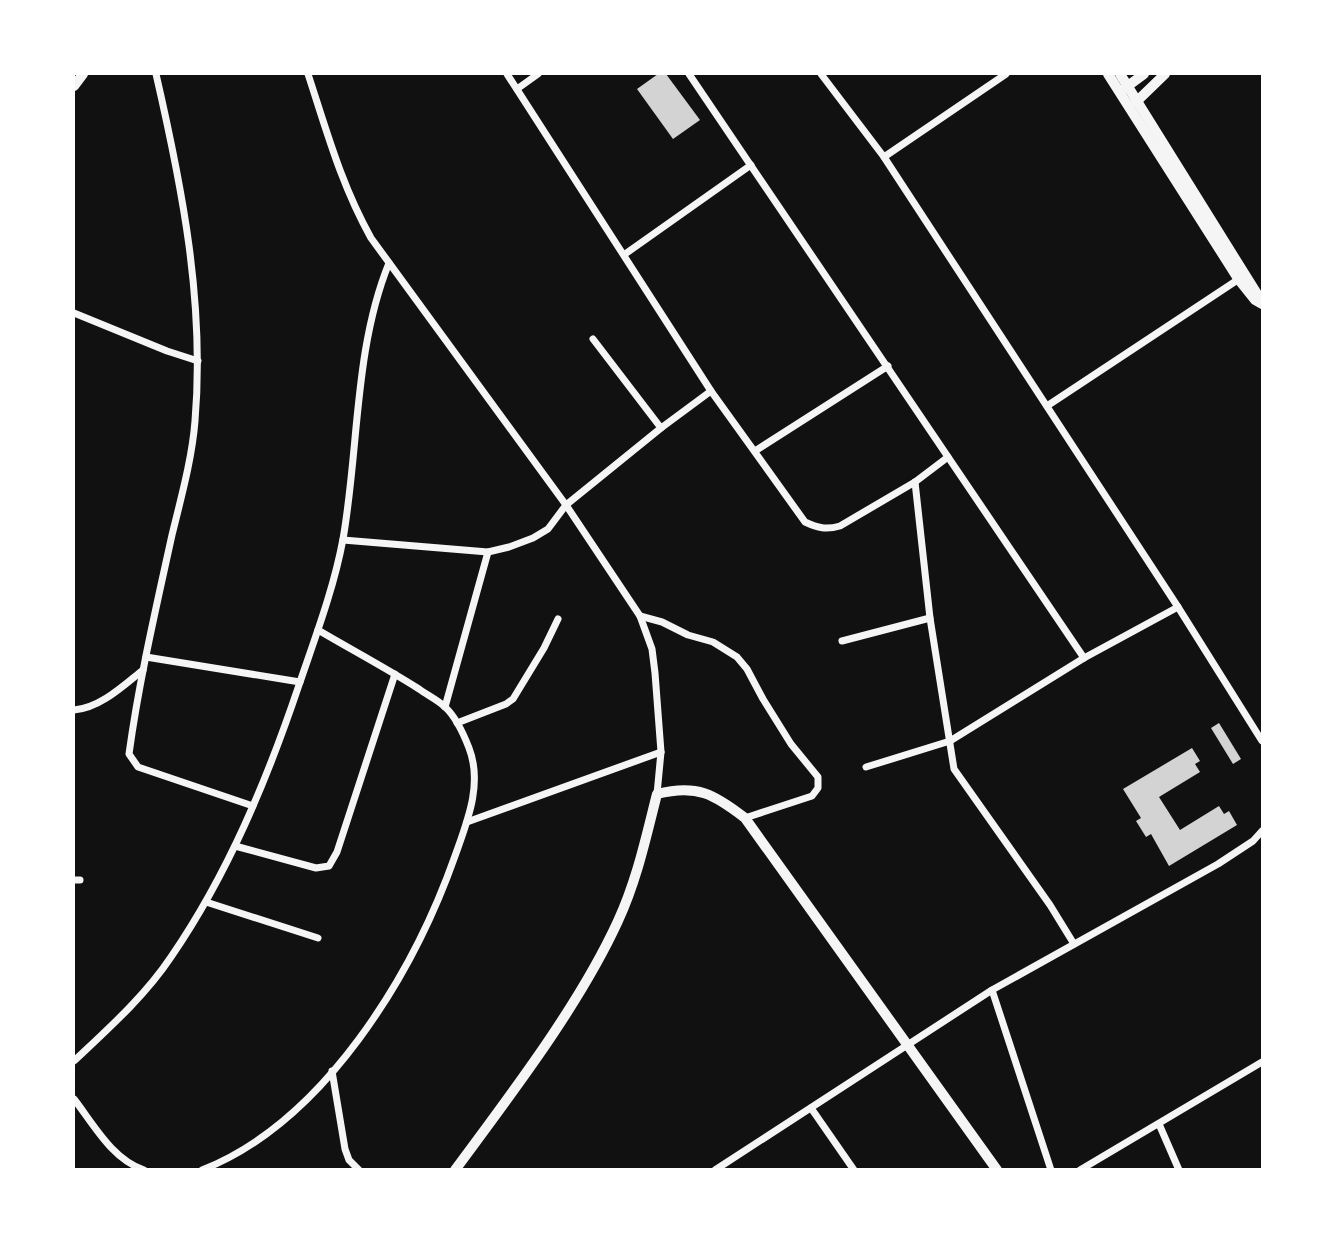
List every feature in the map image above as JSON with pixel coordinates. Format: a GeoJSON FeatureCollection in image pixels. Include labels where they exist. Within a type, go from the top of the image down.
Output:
{"type":"FeatureCollection","features":[{"type":"Feature","properties":{"kind":"street"},"geometry":{"type":"LineString","coordinates":[[74,86],[83,74]]}},
{"type":"Feature","properties":{"kind":"street"},"geometry":{"type":"LineString","coordinates":[[156,74],[174,151],[191,257],[199,338],[195,424],[146,657],[129,754],[131,761],[138,767],[253,806]]}},
{"type":"Feature","properties":{"kind":"street"},"geometry":{"type":"LineString","coordinates":[[308,74],[352,203],[371,238],[566,505],[640,616],[652,649],[656,673],[661,752],[657,794],[641,856],[617,922],[585,982],[455,1170]]}},
{"type":"Feature","properties":{"kind":"street"},"geometry":{"type":"LineString","coordinates":[[507,74],[711,391],[804,522],[819,528],[840,526],[915,482],[948,457]]}},
{"type":"Feature","properties":{"kind":"street"},"geometry":{"type":"LineString","coordinates":[[517,89],[538,74]]}},
{"type":"Feature","properties":{"kind":"street"},"geometry":{"type":"LineString","coordinates":[[690,74],[1084,658]]}},
{"type":"Feature","properties":{"kind":"street"},"geometry":{"type":"LineString","coordinates":[[821,74],[884,157],[1178,607],[1262,741]]}},
{"type":"Feature","properties":{"kind":"street"},"geometry":{"type":"LineString","coordinates":[[884,157],[1006,74]]}},
{"type":"Feature","properties":{"kind":"street"},"geometry":{"type":"LineString","coordinates":[[1108,74],[1124,89],[1255,300],[1262,303]]}},
{"type":"Feature","properties":{"kind":"street"},"geometry":{"type":"LineString","coordinates":[[1120,74],[1124,89]]}},
{"type":"Feature","properties":{"kind":"street"},"geometry":{"type":"LineString","coordinates":[[1124,89],[1144,74]]}},
{"type":"Feature","properties":{"kind":"street"},"geometry":{"type":"LineString","coordinates":[[1134,104],[1165,74]]}},
{"type":"Feature","properties":{"kind":"street"},"geometry":{"type":"LineString","coordinates":[[625,254],[751,165]]}},
{"type":"Feature","properties":{"kind":"street"},"geometry":{"type":"LineString","coordinates":[[74,1061],[139,997],[160,972],[206,902],[235,846],[277,751],[318,631],[343,540],[370,329],[374,306],[389,263]]}},
{"type":"Feature","properties":{"kind":"street"},"geometry":{"type":"LineString","coordinates":[[1047,406],[1243,277]]}},
{"type":"Feature","properties":{"kind":"street"},"geometry":{"type":"LineString","coordinates":[[74,313],[198,361]]}},
{"type":"Feature","properties":{"kind":"street"},"geometry":{"type":"LineString","coordinates":[[593,339],[661,428]]}},
{"type":"Feature","properties":{"kind":"street"},"geometry":{"type":"LineString","coordinates":[[755,451],[888,366]]}},
{"type":"Feature","properties":{"kind":"street"},"geometry":{"type":"LineString","coordinates":[[343,540],[488,552],[533,538],[548,529],[566,505],[711,391]]}},
{"type":"Feature","properties":{"kind":"street"},"geometry":{"type":"LineString","coordinates":[[915,482],[930,618],[954,769],[1050,905],[1074,944]]}},
{"type":"Feature","properties":{"kind":"street"},"geometry":{"type":"LineString","coordinates":[[445,707],[488,552]]}},
{"type":"Feature","properties":{"kind":"street"},"geometry":{"type":"LineString","coordinates":[[866,767],[950,741],[1084,658],[1178,607]]}},
{"type":"Feature","properties":{"kind":"street"},"geometry":{"type":"LineString","coordinates":[[640,616],[713,642],[737,657],[747,669],[762,699],[791,744],[818,777],[818,788],[812,796],[746,818]]}},
{"type":"Feature","properties":{"kind":"street"},"geometry":{"type":"LineString","coordinates":[[842,641],[930,618]]}},
{"type":"Feature","properties":{"kind":"street"},"geometry":{"type":"LineString","coordinates":[[457,723],[513,699],[558,619]]}},
{"type":"Feature","properties":{"kind":"street"},"geometry":{"type":"LineString","coordinates":[[202,1170],[248,1147],[291,1114],[332,1071],[377,1013],[427,925],[467,822],[475,787],[474,762],[457,723],[445,707],[395,674],[318,631]]}},
{"type":"Feature","properties":{"kind":"street"},"geometry":{"type":"LineString","coordinates":[[146,657],[300,682]]}},
{"type":"Feature","properties":{"kind":"street"},"geometry":{"type":"LineString","coordinates":[[74,710],[97,703],[144,670]]}},
{"type":"Feature","properties":{"kind":"street"},"geometry":{"type":"LineString","coordinates":[[235,846],[316,868],[329,866],[337,852],[395,674]]}},
{"type":"Feature","properties":{"kind":"street"},"geometry":{"type":"LineString","coordinates":[[467,822],[661,752]]}},
{"type":"Feature","properties":{"kind":"street"},"geometry":{"type":"LineString","coordinates":[[657,794],[675,789],[711,794],[746,818],[997,1170]]}},
{"type":"Feature","properties":{"kind":"street"},"geometry":{"type":"LineString","coordinates":[[715,1170],[992,990],[1217,864],[1253,841],[1262,831]]}},
{"type":"Feature","properties":{"kind":"street"},"geometry":{"type":"LineString","coordinates":[[206,902],[318,938]]}},
{"type":"Feature","properties":{"kind":"street"},"geometry":{"type":"LineString","coordinates":[[992,990],[1051,1170]]}},
{"type":"Feature","properties":{"kind":"street"},"geometry":{"type":"LineString","coordinates":[[1080,1170],[1262,1062]]}},
{"type":"Feature","properties":{"kind":"street"},"geometry":{"type":"LineString","coordinates":[[332,1071],[345,1149],[349,1160],[359,1170]]}},
{"type":"Feature","properties":{"kind":"street"},"geometry":{"type":"LineString","coordinates":[[74,1099],[120,1156],[131,1165],[144,1170]]}},
{"type":"Feature","properties":{"kind":"street"},"geometry":{"type":"LineString","coordinates":[[811,1108],[854,1170]]}},
{"type":"Feature","properties":{"kind":"street"},"geometry":{"type":"LineString","coordinates":[[1159,1124],[1180,1170]]}},
{"type":"Feature","properties":{"kind":"building"},"geometry":{"type":"Polygon","coordinates":[[[658,74],[666,74],[700,120],[673,139],[637,89],[658,74]]]}},
{"type":"Feature","properties":{"kind":"building"},"geometry":{"type":"Polygon","coordinates":[[[1219,723],[1241,759],[1233,764],[1211,728],[1219,723]]]}},
{"type":"Feature","properties":{"kind":"building"},"geometry":{"type":"Polygon","coordinates":[[[1192,748],[1200,761],[1195,764],[1200,772],[1159,797],[1180,830],[1219,806],[1224,814],[1229,811],[1237,825],[1169,866],[1151,834],[1146,837],[1136,821],[1141,818],[1123,789],[1192,748]]]}}]}
